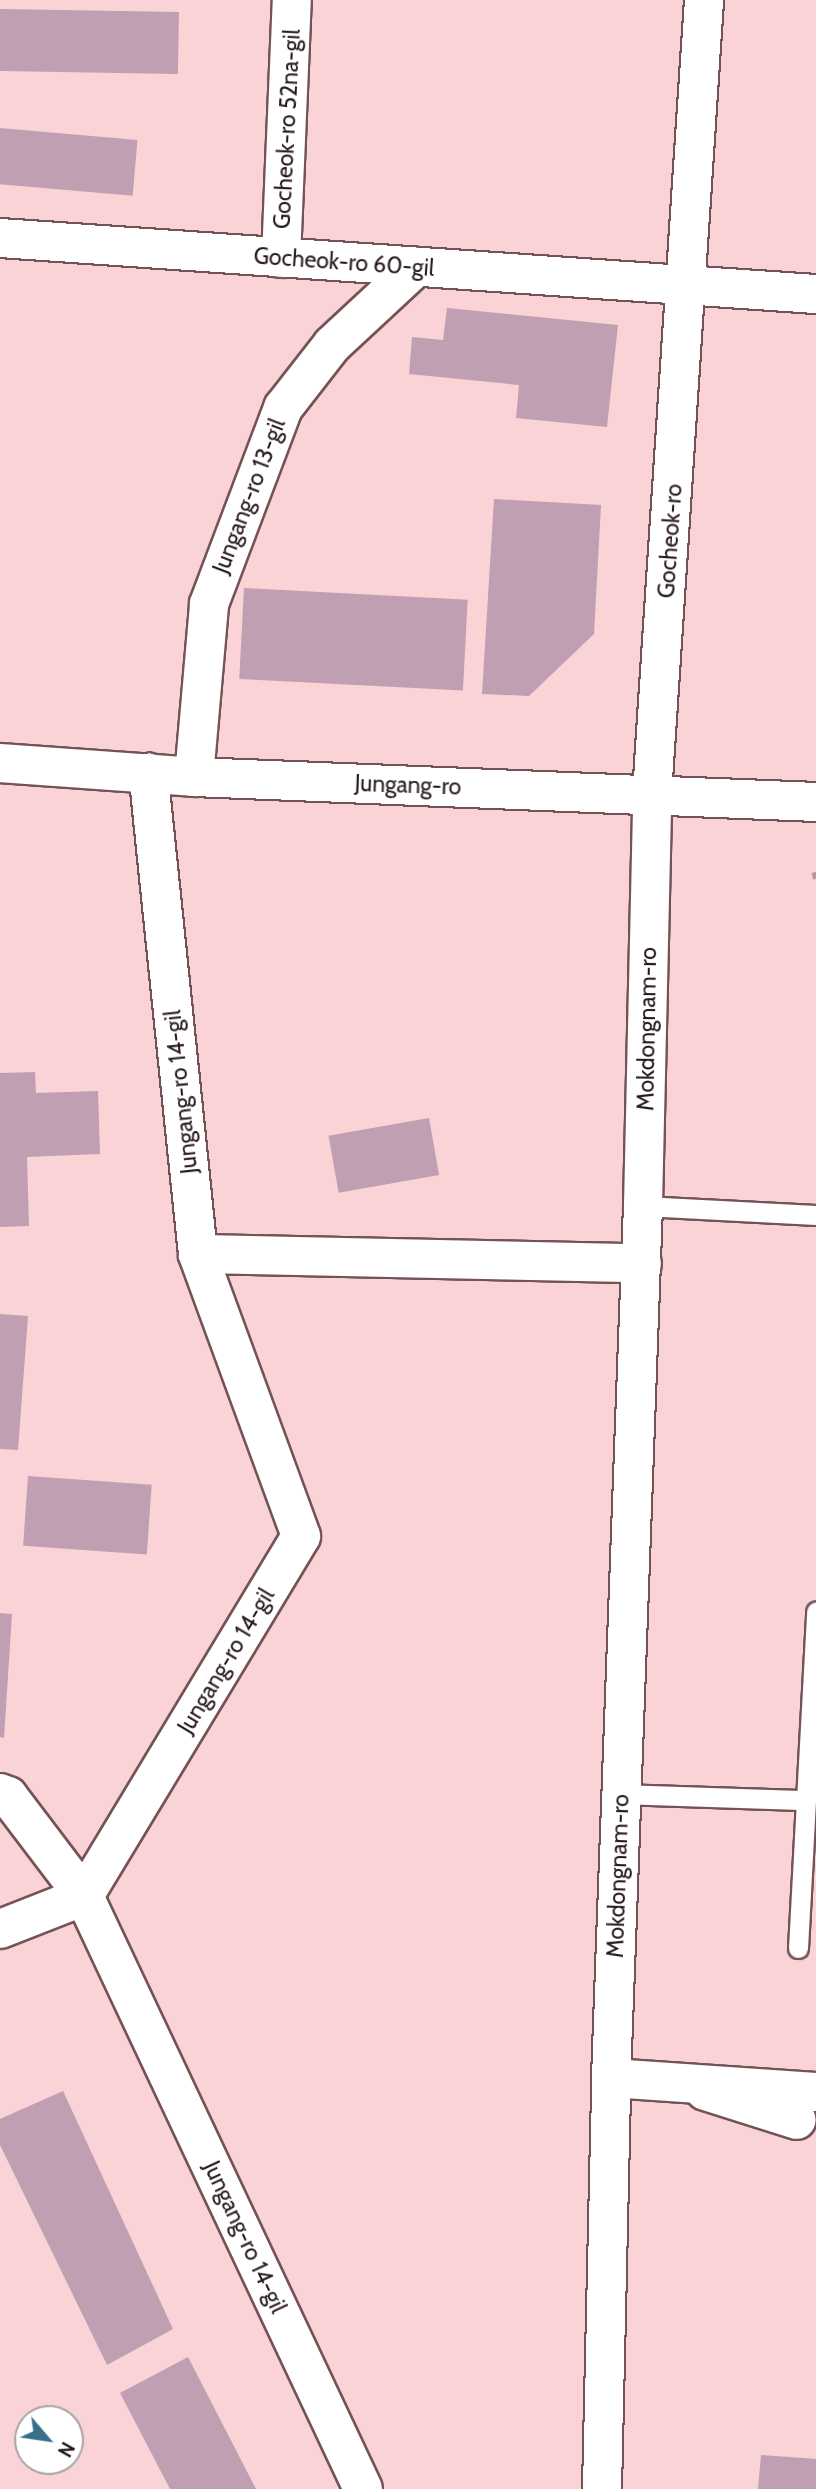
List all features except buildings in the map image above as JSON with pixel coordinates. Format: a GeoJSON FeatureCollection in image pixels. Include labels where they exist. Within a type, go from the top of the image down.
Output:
{"type":"FeatureCollection","features":[{"type":"Feature","properties":{"kind":"street","name":"Gocheok-ro 52na-gil"},"geometry":{"type":"LineString","coordinates":[[281,258],[292,0]]}},
{"type":"Feature","properties":{"kind":"street","name":"Gocheok-ro"},"geometry":{"type":"LineString","coordinates":[[652,794],[688,287],[705,0]]}},
{"type":"Feature","properties":{"kind":"street","name":"Gocheok-ro 60-gil"},"geometry":{"type":"LineString","coordinates":[[0,238],[688,287]]}},
{"type":"Feature","properties":{"kind":"street","name":"Jungang-ro 13-gil"},"geometry":{"type":"LineString","coordinates":[[194,777],[209,604],[283,408],[332,345],[416,267]]}},
{"type":"Feature","properties":{"kind":"street"},"geometry":{"type":"LineString","coordinates":[[688,287],[816,294]]}},
{"type":"Feature","properties":{"kind":"street","name":"Jungang-ro"},"geometry":{"type":"LineString","coordinates":[[0,763],[194,777],[816,802]]}},
{"type":"Feature","properties":{"kind":"street","name":"Jungang-ro 14-gil"},"geometry":{"type":"LineString","coordinates":[[148,773],[198,1254],[301,1536],[84,1896],[363,2489]]}},
{"type":"Feature","properties":{"kind":"street","name":"Mokdongnam-ro"},"geometry":{"type":"LineString","coordinates":[[602,2489],[611,2078],[642,1263],[652,794]]}},
{"type":"Feature","properties":{"kind":"street"},"geometry":{"type":"LineString","coordinates":[[198,1254],[642,1263]]}},
{"type":"Feature","properties":{"kind":"street"},"geometry":{"type":"LineString","coordinates":[[0,1793],[8,1796],[84,1896],[0,1929]]}},
{"type":"Feature","properties":{"kind":"street"},"geometry":{"type":"LineString","coordinates":[[611,2078],[676,2082],[810,2111]]}},
{"type":"Feature","properties":{"kind":"lane"},"geometry":{"type":"LineString","coordinates":[[643,1206],[816,1215]]}},
{"type":"Feature","properties":{"kind":"lane"},"geometry":{"type":"LineString","coordinates":[[798,1948],[816,1611]]}},
{"type":"Feature","properties":{"kind":"lane"},"geometry":{"type":"LineString","coordinates":[[621,1794],[806,1800]]}},
{"type":"Feature","properties":{"kind":"path"},"geometry":{"type":"LineString","coordinates":[[814,872],[816,880]]}}]}
